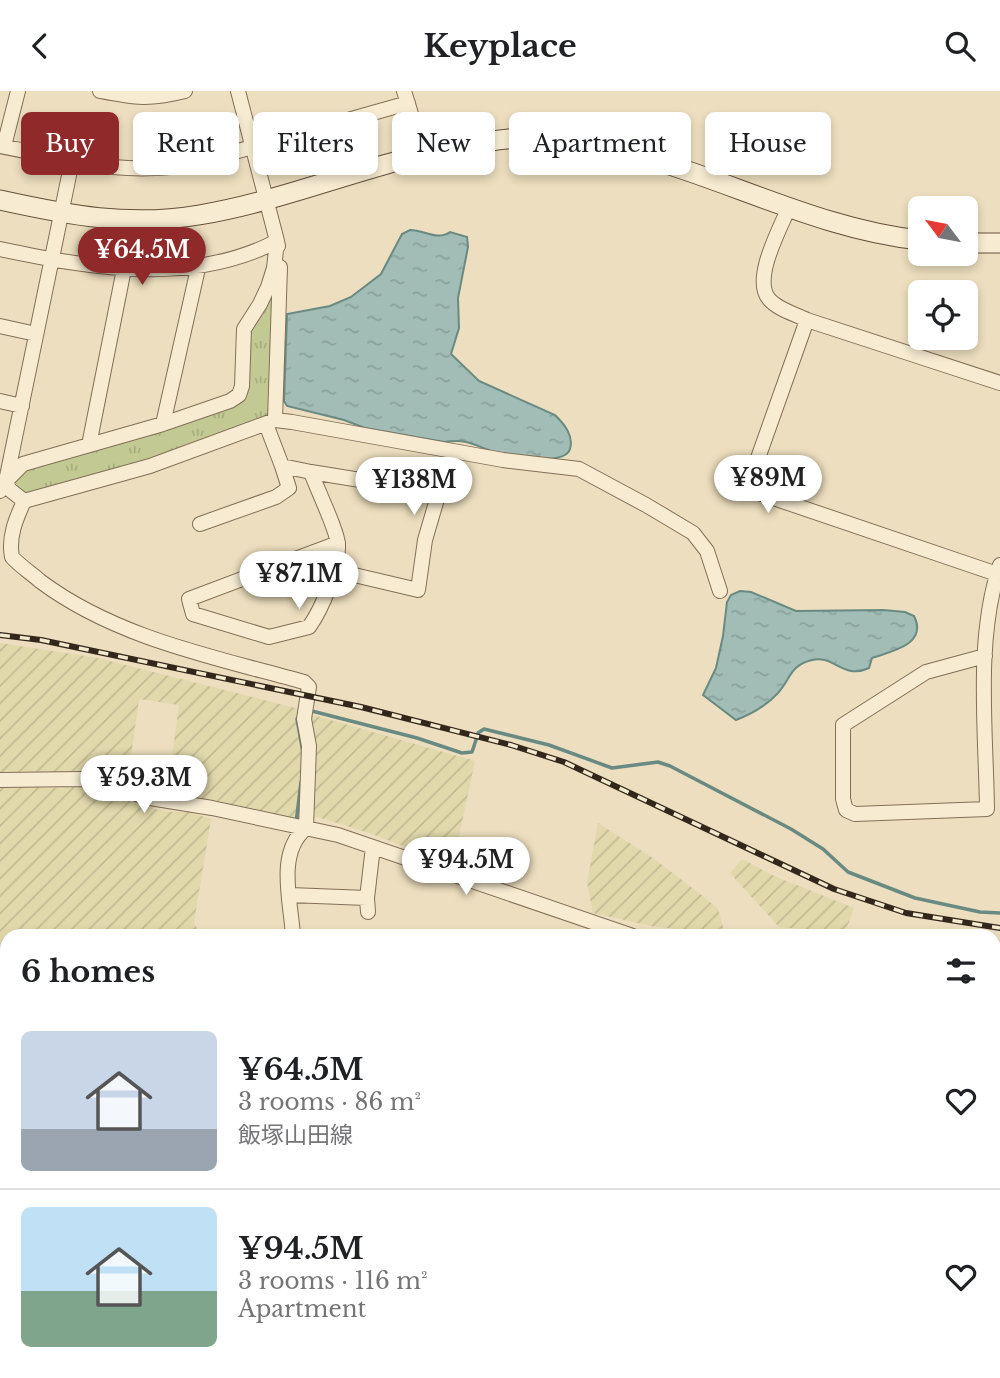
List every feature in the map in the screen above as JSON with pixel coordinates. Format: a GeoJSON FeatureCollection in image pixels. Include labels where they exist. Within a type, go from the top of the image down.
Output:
{"type":"FeatureCollection","features":[{"type":"Feature","properties":{"kind":"main road"},"geometry":{"type":"LineString","coordinates":[[495,141],[536,138],[589,143],[641,156],[855,227],[908,238]]}},
{"type":"Feature","properties":{"kind":"main road"},"geometry":{"type":"LineString","coordinates":[[0,200],[61,213],[126,221],[159,221],[201,215],[392,162]]}},
{"type":"Feature","properties":{"kind":"main road"},"geometry":{"type":"LineString","coordinates":[[978,243],[1000,243]]}},
{"type":"Feature","properties":{"kind":"street"},"geometry":{"type":"LineString","coordinates":[[18,91],[2,146],[21,150]]}},
{"type":"Feature","properties":{"kind":"street"},"geometry":{"type":"LineString","coordinates":[[100,91],[156,99],[185,91]]}},
{"type":"Feature","properties":{"kind":"street"},"geometry":{"type":"LineString","coordinates":[[200,524],[276,497],[289,488],[271,422],[280,266],[277,241],[238,91]]}},
{"type":"Feature","properties":{"kind":"street"},"geometry":{"type":"LineString","coordinates":[[119,167],[161,170],[192,164],[406,97]]}},
{"type":"Feature","properties":{"kind":"street"},"geometry":{"type":"LineString","coordinates":[[2,484],[22,405],[69,175]]}},
{"type":"Feature","properties":{"kind":"street"},"geometry":{"type":"LineString","coordinates":[[789,207],[767,260],[762,281],[768,298],[807,320],[1000,383]]}},
{"type":"Feature","properties":{"kind":"street"},"geometry":{"type":"LineString","coordinates":[[0,249],[51,260],[124,269],[161,269],[247,254],[277,241]]}},
{"type":"Feature","properties":{"kind":"street"},"geometry":{"type":"LineString","coordinates":[[2,484],[23,464],[163,424],[230,401],[239,395],[242,386],[244,329],[268,287],[274,268],[277,241]]}},
{"type":"Feature","properties":{"kind":"street"},"geometry":{"type":"LineString","coordinates":[[163,424],[199,264]]}},
{"type":"Feature","properties":{"kind":"street"},"geometry":{"type":"LineString","coordinates":[[89,445],[124,269]]}},
{"type":"Feature","properties":{"kind":"street"},"geometry":{"type":"LineString","coordinates":[[807,320],[747,489],[999,569],[988,613],[985,656],[987,809],[855,814],[846,810],[843,799],[843,725],[926,672],[985,656]]}},
{"type":"Feature","properties":{"kind":"street"},"geometry":{"type":"LineString","coordinates":[[0,326],[36,334]]}},
{"type":"Feature","properties":{"kind":"street"},"geometry":{"type":"LineString","coordinates":[[0,401],[22,405]]}},
{"type":"Feature","properties":{"kind":"street"},"geometry":{"type":"LineString","coordinates":[[24,501],[150,465],[271,422],[503,460],[579,469],[692,533],[707,551],[720,591]]}},
{"type":"Feature","properties":{"kind":"street"},"geometry":{"type":"LineString","coordinates":[[282,466],[428,491],[437,499],[425,540],[418,590],[333,571]]}},
{"type":"Feature","properties":{"kind":"street"},"geometry":{"type":"LineString","coordinates":[[311,472],[338,543],[333,571],[318,614],[309,627],[269,637],[193,614],[189,599],[338,543]]}},
{"type":"Feature","properties":{"kind":"street"},"geometry":{"type":"LineString","coordinates":[[2,484],[24,501]]}},
{"type":"Feature","properties":{"kind":"street"},"geometry":{"type":"LineString","coordinates":[[24,501],[6,556],[53,590],[121,626],[175,647],[304,682],[309,687],[306,711],[309,746],[298,835],[287,861],[292,929]]}},
{"type":"Feature","properties":{"kind":"street"},"geometry":{"type":"LineString","coordinates":[[0,780],[82,779],[110,783],[144,797],[212,807],[338,835],[613,929]]}},
{"type":"Feature","properties":{"kind":"street"},"geometry":{"type":"LineString","coordinates":[[290,895],[368,905],[373,847]]}},
{"type":"Feature","properties":{"kind":"shaded area"},"geometry":{"type":"Polygon","coordinates":[[[0,643],[98,658],[292,707],[475,761],[453,865],[318,817],[293,819],[167,795],[179,705],[139,699],[127,785],[0,775],[0,643]]]}},
{"type":"Feature","properties":{"kind":"shaded area"},"geometry":{"type":"Polygon","coordinates":[[[0,786],[81,786],[108,790],[138,805],[168,812],[189,812],[211,819],[194,923],[197,929],[0,929],[0,786]]]}},
{"type":"Feature","properties":{"kind":"shaded area"},"geometry":{"type":"Polygon","coordinates":[[[598,823],[653,858],[704,897],[718,909],[723,929],[651,926],[593,913],[587,883],[598,823]]]}},
{"type":"Feature","properties":{"kind":"shaded area"},"geometry":{"type":"Polygon","coordinates":[[[742,859],[774,876],[854,908],[846,929],[779,927],[730,873],[742,859]]]}},
{"type":"Feature","properties":{"kind":"green space"},"geometry":{"type":"Polygon","coordinates":[[[267,298],[273,299],[271,411],[265,419],[147,462],[26,494],[14,485],[19,472],[238,402],[248,331],[267,298]]]}},
{"type":"Feature","properties":{"kind":"water"},"geometry":{"type":"Polygon","coordinates":[[[410,230],[436,235],[450,232],[467,237],[468,247],[458,298],[459,328],[451,354],[479,381],[555,415],[569,434],[571,444],[566,454],[548,459],[514,456],[463,441],[444,442],[365,428],[287,406],[284,401],[287,314],[330,306],[351,297],[381,274],[402,234],[410,230]]]}},
{"type":"Feature","properties":{"kind":"water"},"geometry":{"type":"Polygon","coordinates":[[[740,591],[751,592],[796,611],[905,612],[914,616],[916,633],[906,645],[872,658],[869,668],[860,671],[852,671],[820,659],[805,662],[795,669],[769,702],[736,720],[703,695],[716,668],[727,602],[731,595],[740,591]]]}},
{"type":"Feature","properties":{"kind":"waterway"},"geometry":{"type":"LineString","coordinates":[[308,710],[417,738],[462,753],[472,752],[476,740]]}},
{"type":"Feature","properties":{"kind":"waterway"},"geometry":{"type":"LineString","coordinates":[[297,719],[303,753]]}},
{"type":"Feature","properties":{"kind":"waterway"},"geometry":{"type":"LineString","coordinates":[[478,733],[484,729],[549,745],[612,768],[658,762],[670,766],[791,829],[823,849],[848,872],[915,898],[980,912],[1000,913]]}},
{"type":"Feature","properties":{"kind":"waterway"},"geometry":{"type":"LineString","coordinates":[[296,823],[301,782]]}},
{"type":"Feature","properties":{"kind":"railway"},"geometry":{"type":"LineString","coordinates":[[0,635],[41,640],[361,707],[511,745],[564,762],[834,889],[906,913],[1000,928]]}}]}
